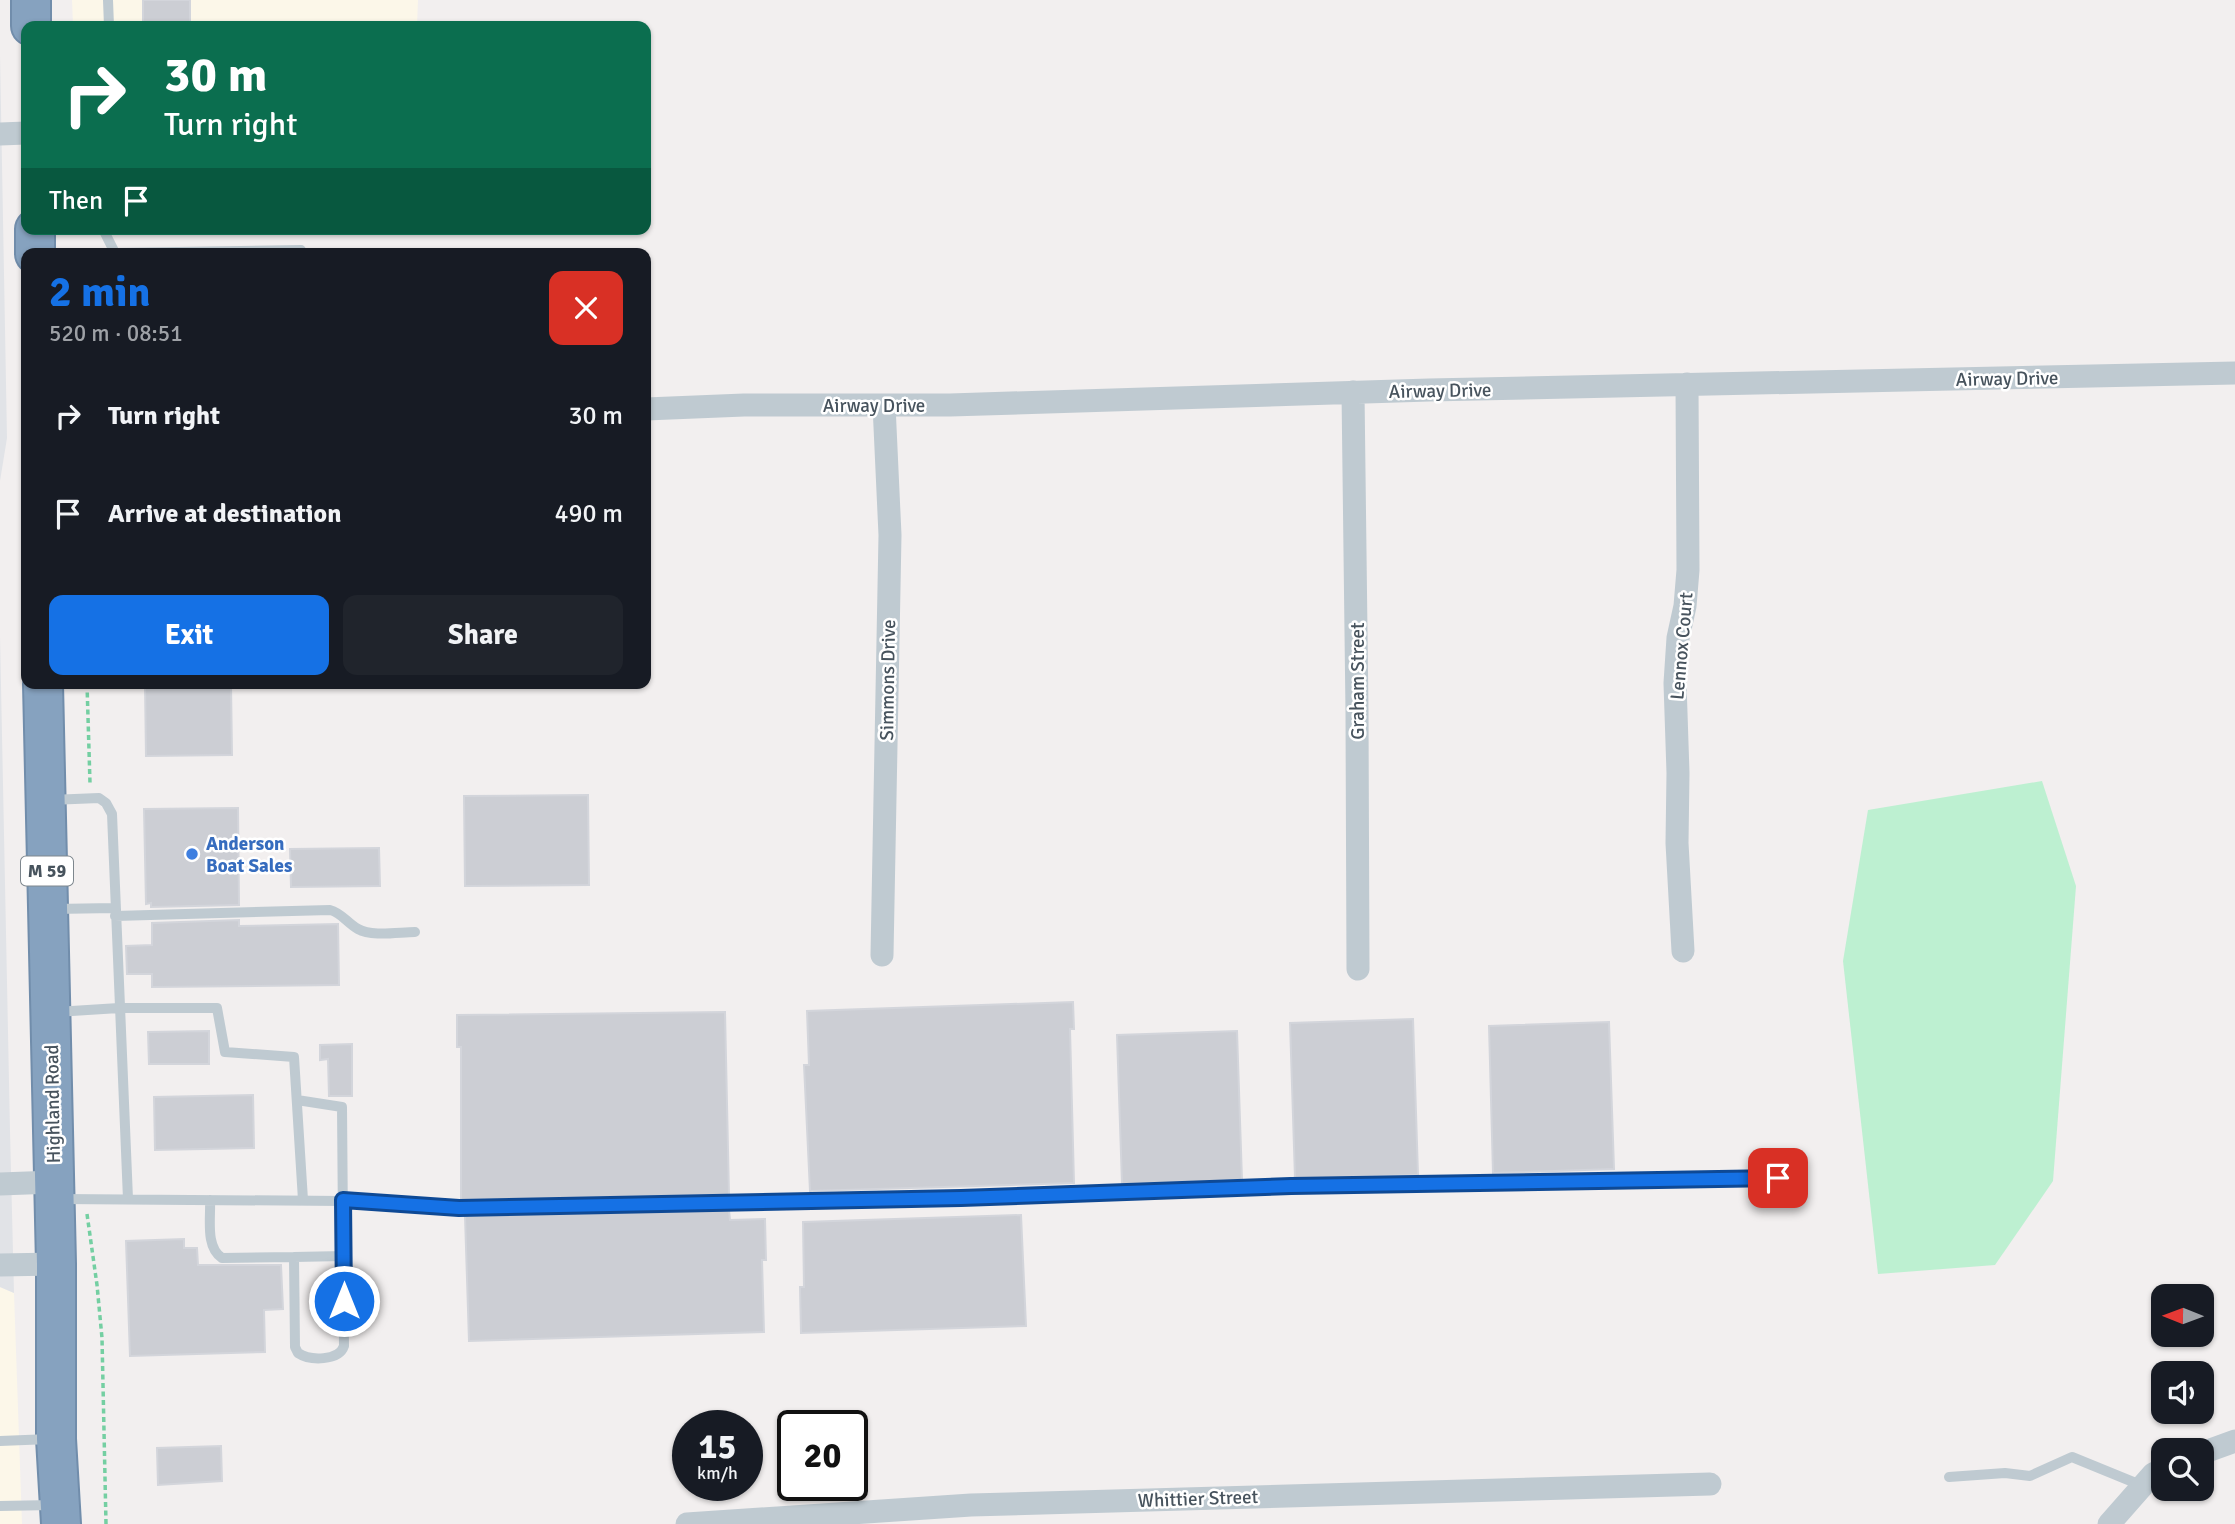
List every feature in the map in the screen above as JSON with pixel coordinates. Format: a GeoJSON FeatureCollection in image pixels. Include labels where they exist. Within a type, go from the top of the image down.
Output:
{"type":"FeatureCollection","features":[{"type":"Feature","properties":{"kind":"highway"},"geometry":{"type":"LineString","coordinates":[[31,0],[31,21]]}},
{"type":"Feature","properties":{"kind":"highway","name":"Highland Road"},"geometry":{"type":"LineString","coordinates":[[44,689],[64,799],[48,909],[51,1012],[65,1194],[56,1264],[56,1439],[60,1514]]}},
{"type":"Feature","properties":{"kind":"street"},"geometry":{"type":"LineString","coordinates":[[0,134],[21,133]]}},
{"type":"Feature","properties":{"kind":"street","name":"Airway Drive"},"geometry":{"type":"LineString","coordinates":[[651,409],[744,405],[1046,403],[1353,392],[2235,373]]}},
{"type":"Feature","properties":{"kind":"street","name":"Lennox Court"},"geometry":{"type":"LineString","coordinates":[[1683,951],[1677,843],[1675,683],[1678,638],[1685,606],[1688,570],[1687,384]]}},
{"type":"Feature","properties":{"kind":"street","name":"Graham Street"},"geometry":{"type":"LineString","coordinates":[[1353,392],[1358,969]]}},
{"type":"Feature","properties":{"kind":"street","name":"Simmons Drive"},"geometry":{"type":"LineString","coordinates":[[882,955],[890,535],[884,405]]}},
{"type":"Feature","properties":{"kind":"street"},"geometry":{"type":"LineString","coordinates":[[0,1184],[65,1194]]}},
{"type":"Feature","properties":{"kind":"street"},"geometry":{"type":"LineString","coordinates":[[0,1265],[56,1264]]}},
{"type":"Feature","properties":{"kind":"street"},"geometry":{"type":"LineString","coordinates":[[2214,1448],[2235,1440]]}},
{"type":"Feature","properties":{"kind":"street"},"geometry":{"type":"LineString","coordinates":[[2109,1524],[2151,1476]]}},
{"type":"Feature","properties":{"kind":"street","name":"Whittier Street"},"geometry":{"type":"LineString","coordinates":[[687,1524],[971,1505],[1710,1484]]}},
{"type":"Feature","properties":{"kind":"lane"},"geometry":{"type":"LineString","coordinates":[[108,0],[109,21]]}},
{"type":"Feature","properties":{"kind":"lane"},"geometry":{"type":"LineString","coordinates":[[64,799],[99,798],[106,803],[112,814],[128,1199]]}},
{"type":"Feature","properties":{"kind":"lane"},"geometry":{"type":"LineString","coordinates":[[48,909],[115,912],[330,909],[366,932],[415,932]]}},
{"type":"Feature","properties":{"kind":"lane"},"geometry":{"type":"LineString","coordinates":[[51,1012],[217,1007],[225,1052],[294,1057],[303,1200]]}},
{"type":"Feature","properties":{"kind":"lane"},"geometry":{"type":"LineString","coordinates":[[294,1257],[295,1346],[298,1353],[305,1357],[336,1356],[342,1352],[344,1346],[342,1107],[297,1100]]}},
{"type":"Feature","properties":{"kind":"lane"},"geometry":{"type":"LineString","coordinates":[[65,1194],[128,1199],[343,1200],[473,1208],[961,1198],[1291,1186],[1778,1178]]}},
{"type":"Feature","properties":{"kind":"lane"},"geometry":{"type":"LineString","coordinates":[[210,1200],[211,1245],[214,1253],[222,1258],[344,1256]]}},
{"type":"Feature","properties":{"kind":"lane"},"geometry":{"type":"LineString","coordinates":[[0,1441],[56,1439]]}},
{"type":"Feature","properties":{"kind":"lane"},"geometry":{"type":"LineString","coordinates":[[1950,1477],[2005,1473],[2030,1476],[2072,1457],[2143,1486]]}},
{"type":"Feature","properties":{"kind":"lane"},"geometry":{"type":"LineString","coordinates":[[0,1506],[60,1514]]}},
{"type":"Feature","properties":{"kind":"path"},"geometry":{"type":"LineString","coordinates":[[64,799],[91,780],[87,689]]}},
{"type":"Feature","properties":{"kind":"path"},"geometry":{"type":"LineString","coordinates":[[65,1194],[97,1285],[102,1338],[106,1524]]}},
{"type":"Feature","properties":{"kind":"shaded area"},"geometry":{"type":"Polygon","coordinates":[[[72,0],[418,0],[417,21],[73,21],[72,0]]]}},
{"type":"Feature","properties":{"kind":"shaded area"},"geometry":{"type":"Polygon","coordinates":[[[0,55],[7,438],[0,481],[0,55]]]}},
{"type":"Feature","properties":{"kind":"shaded area"},"geometry":{"type":"Polygon","coordinates":[[[0,636],[10,1131],[14,1293],[0,1287],[0,636]]]}},
{"type":"Feature","properties":{"kind":"shaded area"},"geometry":{"type":"Polygon","coordinates":[[[0,1287],[14,1293],[22,1524],[0,1524],[0,1287]]]}},
{"type":"Feature","properties":{"kind":"green space"},"geometry":{"type":"Polygon","coordinates":[[[2042,781],[2076,886],[2053,1181],[1995,1265],[1878,1274],[1843,961],[1868,810],[2042,781]]]}},
{"type":"Feature","properties":{"kind":"building"},"geometry":{"type":"Polygon","coordinates":[[[143,0],[190,0],[190,21],[143,21],[143,0]]]}},
{"type":"Feature","properties":{"kind":"building"},"geometry":{"type":"Polygon","coordinates":[[[145,689],[231,689],[232,755],[146,756],[145,689]]]}},
{"type":"Feature","properties":{"kind":"building"},"geometry":{"type":"Polygon","coordinates":[[[588,795],[589,885],[465,886],[464,796],[588,795]]]}},
{"type":"Feature","properties":{"kind":"building","name":"Anderson Boat Sales"},"geometry":{"type":"Polygon","coordinates":[[[238,808],[239,905],[151,907],[151,903],[146,904],[144,809],[238,808]]]}},
{"type":"Feature","properties":{"kind":"building"},"geometry":{"type":"Polygon","coordinates":[[[379,848],[380,886],[291,887],[290,849],[379,848]]]}},
{"type":"Feature","properties":{"kind":"building"},"geometry":{"type":"Polygon","coordinates":[[[239,920],[239,926],[338,924],[339,985],[152,987],[152,974],[127,974],[126,946],[152,945],[152,923],[239,920]]]}},
{"type":"Feature","properties":{"kind":"building"},"geometry":{"type":"Polygon","coordinates":[[[1073,1002],[1074,1029],[1070,1029],[1074,1183],[810,1191],[804,1065],[809,1065],[807,1011],[1073,1002]]]}},
{"type":"Feature","properties":{"kind":"building"},"geometry":{"type":"Polygon","coordinates":[[[725,1012],[729,1195],[461,1200],[461,1047],[457,1047],[457,1015],[725,1012]]]}},
{"type":"Feature","properties":{"kind":"building"},"geometry":{"type":"Polygon","coordinates":[[[1413,1019],[1418,1175],[1295,1178],[1290,1023],[1413,1019]]]}},
{"type":"Feature","properties":{"kind":"building"},"geometry":{"type":"Polygon","coordinates":[[[1609,1022],[1614,1169],[1493,1173],[1489,1026],[1609,1022]]]}},
{"type":"Feature","properties":{"kind":"building"},"geometry":{"type":"Polygon","coordinates":[[[209,1031],[209,1064],[149,1064],[148,1032],[209,1031]]]}},
{"type":"Feature","properties":{"kind":"building"},"geometry":{"type":"Polygon","coordinates":[[[1237,1031],[1242,1180],[1122,1184],[1117,1035],[1237,1031]]]}},
{"type":"Feature","properties":{"kind":"building"},"geometry":{"type":"Polygon","coordinates":[[[352,1044],[352,1096],[329,1096],[328,1059],[320,1060],[320,1045],[352,1044]]]}},
{"type":"Feature","properties":{"kind":"building"},"geometry":{"type":"Polygon","coordinates":[[[253,1095],[254,1148],[155,1150],[154,1097],[253,1095]]]}},
{"type":"Feature","properties":{"kind":"building"},"geometry":{"type":"Polygon","coordinates":[[[729,1210],[730,1220],[765,1219],[766,1260],[762,1260],[764,1332],[469,1341],[465,1216],[729,1210]]]}},
{"type":"Feature","properties":{"kind":"building"},"geometry":{"type":"Polygon","coordinates":[[[1021,1215],[1026,1326],[801,1333],[800,1287],[804,1287],[803,1222],[1021,1215]]]}},
{"type":"Feature","properties":{"kind":"building"},"geometry":{"type":"Polygon","coordinates":[[[184,1239],[184,1248],[197,1248],[198,1265],[281,1265],[283,1309],[264,1310],[265,1352],[130,1356],[126,1241],[184,1239]]]}},
{"type":"Feature","properties":{"kind":"building"},"geometry":{"type":"Polygon","coordinates":[[[221,1446],[222,1481],[158,1485],[157,1448],[221,1446]]]}},
{"type":"Feature","properties":{"kind":"place","name":"Anderson Boat Sales"},"geometry":{"type":"Point","coordinates":[192,854]}},
{"type":"Feature","properties":{"kind":"route"},"geometry":{"type":"LineString","coordinates":[[344,1301],[343,1200],[459,1208],[961,1198],[1291,1186],[1778,1178]]}}]}
